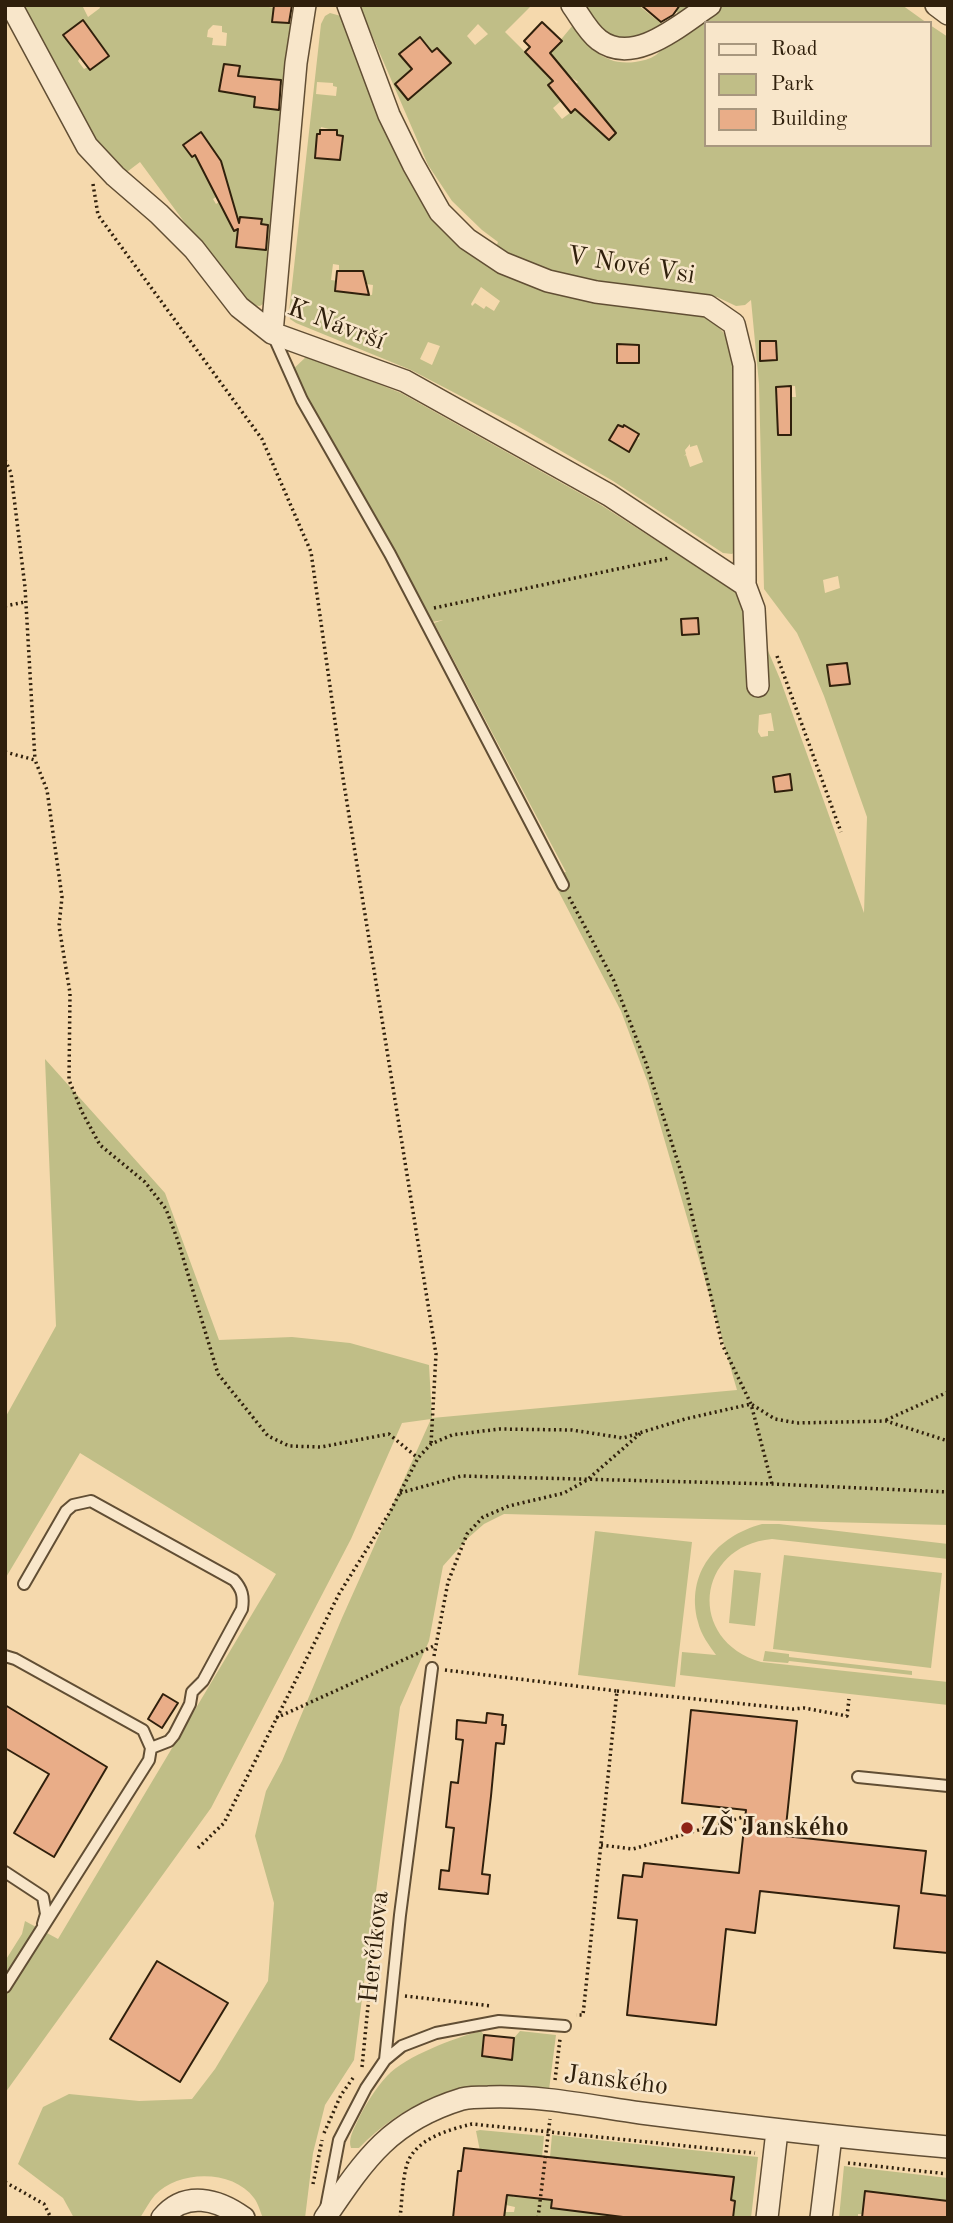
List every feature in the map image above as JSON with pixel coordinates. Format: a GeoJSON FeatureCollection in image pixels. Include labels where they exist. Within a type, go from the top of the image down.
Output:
{"type":"FeatureCollection","features":[{"type":"Feature","properties":{"kind":"street","name":"K Návrší"},"geometry":{"type":"LineString","coordinates":[[11,5],[86,146],[194,249],[239,307],[272,333],[405,381],[609,495],[745,585]]}},
{"type":"Feature","properties":{"kind":"street"},"geometry":{"type":"LineString","coordinates":[[272,333],[296,63],[304,5]]}},
{"type":"Feature","properties":{"kind":"street","name":"V Nové Vsi"},"geometry":{"type":"LineString","coordinates":[[348,5],[389,115],[413,164],[440,212],[467,239],[503,264],[548,281],[596,292],[708,306],[734,324],[744,365],[745,585],[754,609],[758,686]]}},
{"type":"Feature","properties":{"kind":"street"},"geometry":{"type":"LineString","coordinates":[[572,5],[598,40],[618,49],[636,48],[647,43],[710,5]]}},
{"type":"Feature","properties":{"kind":"street"},"geometry":{"type":"LineString","coordinates":[[936,5],[948,14]]}},
{"type":"Feature","properties":{"kind":"street","name":"Janského"},"geometry":{"type":"LineString","coordinates":[[325,2218],[360,2167],[385,2139],[413,2119],[465,2098],[506,2096],[777,2131],[948,2147]]}},
{"type":"Feature","properties":{"kind":"street"},"geometry":{"type":"LineString","coordinates":[[767,2218],[777,2131]]}},
{"type":"Feature","properties":{"kind":"street"},"geometry":{"type":"LineString","coordinates":[[821,2218],[831,2136]]}},
{"type":"Feature","properties":{"kind":"street"},"geometry":{"type":"LineString","coordinates":[[162,2218],[177,2203],[194,2199],[212,2201],[230,2208],[244,2218]]}},
{"type":"Feature","properties":{"kind":"lane"},"geometry":{"type":"LineString","coordinates":[[272,333],[302,400],[390,554],[563,885]]}},
{"type":"Feature","properties":{"kind":"lane"},"geometry":{"type":"LineString","coordinates":[[24,1584],[66,1511],[73,1504],[91,1501],[234,1580],[241,1588],[242,1609],[203,1681],[192,1692],[190,1704],[174,1735],[169,1741],[151,1748]]}},
{"type":"Feature","properties":{"kind":"lane"},"geometry":{"type":"LineString","coordinates":[[5,1656],[143,1730],[151,1748],[149,1760],[5,1987]]}},
{"type":"Feature","properties":{"kind":"lane","name":"Herčíkova"},"geometry":{"type":"LineString","coordinates":[[325,2218],[339,2140],[366,2088],[385,2060],[432,1668]]}},
{"type":"Feature","properties":{"kind":"lane"},"geometry":{"type":"LineString","coordinates":[[858,1777],[948,1786]]}},
{"type":"Feature","properties":{"kind":"lane"},"geometry":{"type":"LineString","coordinates":[[5,1872],[43,1897],[46,1914],[42,1930]]}},
{"type":"Feature","properties":{"kind":"lane"},"geometry":{"type":"LineString","coordinates":[[385,2060],[402,2046],[436,2033],[499,2021],[566,2020]]}},
{"type":"Feature","properties":{"kind":"path"},"geometry":{"type":"LineString","coordinates":[[92,180],[98,215],[262,439],[311,552],[343,778],[436,1354],[431,1444]]}},
{"type":"Feature","properties":{"kind":"path"},"geometry":{"type":"LineString","coordinates":[[5,460],[11,473],[25,602],[34,760],[47,790],[62,897],[59,926],[70,993],[69,1080],[82,1112],[100,1144],[145,1182],[166,1209],[218,1374],[268,1436],[289,1446],[321,1447],[389,1434],[418,1458]]}},
{"type":"Feature","properties":{"kind":"path"},"geometry":{"type":"LineString","coordinates":[[420,611],[695,552]]}},
{"type":"Feature","properties":{"kind":"path"},"geometry":{"type":"LineString","coordinates":[[5,606],[25,602]]}},
{"type":"Feature","properties":{"kind":"path"},"geometry":{"type":"LineString","coordinates":[[777,655],[841,832]]}},
{"type":"Feature","properties":{"kind":"path"},"geometry":{"type":"LineString","coordinates":[[5,752],[34,760]]}},
{"type":"Feature","properties":{"kind":"path"},"geometry":{"type":"LineString","coordinates":[[563,885],[614,981],[646,1063],[684,1181],[722,1345],[751,1404],[772,1484]]}},
{"type":"Feature","properties":{"kind":"path"},"geometry":{"type":"LineString","coordinates":[[886,1421],[948,1392]]}},
{"type":"Feature","properties":{"kind":"path"},"geometry":{"type":"LineString","coordinates":[[198,1848],[224,1823],[340,1594],[418,1458],[431,1444],[452,1435],[499,1429],[572,1430],[623,1438],[685,1419],[751,1404],[775,1419],[797,1423],[886,1421],[948,1441]]}},
{"type":"Feature","properties":{"kind":"path"},"geometry":{"type":"LineString","coordinates":[[642,1432],[587,1480],[564,1493],[509,1506],[483,1517],[467,1534],[448,1582],[432,1668],[617,1691],[804,1708],[847,1717],[849,1699]]}},
{"type":"Feature","properties":{"kind":"path"},"geometry":{"type":"LineString","coordinates":[[400,1493],[461,1476],[772,1484],[948,1492]]}},
{"type":"Feature","properties":{"kind":"path"},"geometry":{"type":"LineString","coordinates":[[276,1718],[436,1646]]}},
{"type":"Feature","properties":{"kind":"path"},"geometry":{"type":"LineString","coordinates":[[566,2020],[583,2015],[617,1691]]}},
{"type":"Feature","properties":{"kind":"path"},"geometry":{"type":"LineString","coordinates":[[601,1845],[633,1849],[750,1815]]}},
{"type":"Feature","properties":{"kind":"path"},"geometry":{"type":"LineString","coordinates":[[312,2193],[320,2146],[328,2121],[341,2095],[362,2067],[378,1904],[402,1905]]}},
{"type":"Feature","properties":{"kind":"path"},"geometry":{"type":"LineString","coordinates":[[392,1995],[497,2006]]}},
{"type":"Feature","properties":{"kind":"path"},"geometry":{"type":"LineString","coordinates":[[538,2218],[560,2037]]}},
{"type":"Feature","properties":{"kind":"path"},"geometry":{"type":"LineString","coordinates":[[400,2218],[406,2166],[412,2155],[430,2138],[472,2124],[761,2153],[760,2168],[772,2169]]}},
{"type":"Feature","properties":{"kind":"path"},"geometry":{"type":"LineString","coordinates":[[826,2176],[839,2178],[841,2162],[948,2174]]}},
{"type":"Feature","properties":{"kind":"path"},"geometry":{"type":"LineString","coordinates":[[5,2182],[44,2204],[51,2218]]}},
{"type":"Feature","properties":{"kind":"green space"},"geometry":{"type":"Polygon","coordinates":[[[24,5],[82,5],[88,17],[100,8],[99,5],[269,5],[274,8],[273,22],[300,25],[267,301],[260,306],[251,305],[196,238],[140,162],[123,175],[85,129],[43,50],[24,5]],[[213,25],[208,30],[207,37],[213,38],[212,45],[226,46],[227,33],[222,32],[222,26],[213,25]],[[95,36],[78,61],[84,69],[88,67],[90,70],[109,56],[95,36]],[[224,64],[219,91],[235,94],[240,67],[224,64]],[[256,83],[254,107],[281,110],[284,85],[256,83]],[[201,132],[183,145],[192,157],[195,155],[201,132]],[[220,161],[205,174],[216,197],[213,199],[216,204],[219,202],[225,213],[235,207],[220,161]],[[244,217],[237,247],[266,250],[268,225],[261,224],[261,219],[244,217]]]}},
{"type":"Feature","properties":{"kind":"green space"},"geometry":{"type":"Polygon","coordinates":[[[359,5],[532,5],[505,32],[533,60],[549,54],[573,25],[599,54],[624,63],[649,59],[656,55],[683,19],[675,10],[683,5],[902,5],[924,21],[704,21],[704,147],[932,147],[932,26],[948,37],[948,1525],[504,1514],[484,1524],[443,1566],[429,1641],[400,1707],[354,2060],[325,2105],[313,2153],[305,2218],[263,2218],[255,2200],[245,2189],[233,2182],[205,2176],[191,2177],[165,2187],[155,2195],[140,2218],[74,2218],[63,2198],[18,2164],[43,2107],[69,2094],[139,2101],[192,2099],[215,2069],[268,1981],[274,1903],[255,1836],[266,1791],[282,1761],[342,1618],[431,1419],[402,1423],[351,1539],[211,1808],[5,2093],[5,1961],[22,1934],[25,1921],[58,1939],[276,1574],[80,1453],[5,1579],[5,1418],[56,1326],[45,1059],[165,1193],[219,1340],[292,1337],[350,1343],[429,1365],[432,1418],[737,1390],[648,1083],[621,1011],[550,875],[566,872],[434,623],[443,620],[432,622],[389,540],[289,373],[307,356],[401,393],[601,505],[691,563],[740,585],[780,679],[864,913],[867,817],[807,655],[797,633],[764,589],[759,384],[751,300],[745,305],[736,306],[717,297],[596,289],[494,253],[498,242],[452,201],[428,165],[359,5]],[[478,24],[467,36],[475,45],[488,34],[478,24]],[[437,48],[432,52],[408,100],[451,63],[437,48]],[[568,75],[548,85],[561,101],[553,108],[562,119],[588,99],[576,84],[578,82],[568,75]],[[760,341],[760,360],[777,360],[776,341],[760,341]],[[795,386],[776,387],[777,408],[791,408],[791,397],[796,397],[795,386]],[[838,576],[823,580],[825,593],[840,588],[838,576]],[[698,618],[681,619],[682,635],[699,633],[698,618]],[[847,663],[827,665],[830,686],[850,684],[847,663]],[[771,713],[759,715],[758,732],[761,737],[768,736],[768,731],[774,731],[771,713]],[[790,775],[773,776],[776,792],[792,789],[790,775]]]}},
{"type":"Feature","properties":{"kind":"green space"},"geometry":{"type":"Polygon","coordinates":[[[576,5],[638,5],[663,25],[626,51],[576,5]]]}},
{"type":"Feature","properties":{"kind":"green space"},"geometry":{"type":"Polygon","coordinates":[[[330,13],[341,16],[373,104],[416,191],[468,248],[699,314],[713,321],[723,332],[730,345],[736,382],[737,550],[732,554],[723,553],[613,481],[516,425],[411,370],[290,319],[321,24],[330,13]],[[317,82],[316,94],[336,96],[337,87],[333,86],[333,83],[317,82]],[[321,127],[320,134],[317,134],[315,158],[340,160],[342,136],[337,135],[337,131],[321,127]],[[333,264],[331,280],[338,281],[335,291],[372,295],[373,285],[366,284],[363,271],[339,271],[339,265],[333,264]],[[481,287],[472,306],[475,303],[494,311],[500,301],[481,287]],[[428,342],[420,359],[432,365],[440,346],[428,342]],[[617,344],[632,364],[639,362],[639,345],[617,344]],[[618,425],[609,440],[629,451],[640,438],[618,425]],[[690,444],[685,450],[684,456],[686,455],[690,467],[703,462],[697,445],[690,447],[690,444]]]}},
{"type":"Feature","properties":{"kind":"green space"},"geometry":{"type":"Polygon","coordinates":[[[762,1524],[948,1544],[948,1559],[772,1539],[746,1545],[727,1558],[715,1575],[710,1595],[712,1616],[721,1635],[737,1651],[761,1662],[948,1682],[948,1705],[680,1675],[682,1652],[716,1655],[703,1636],[695,1604],[696,1588],[708,1559],[731,1537],[762,1524]]]}},
{"type":"Feature","properties":{"kind":"green space"},"geometry":{"type":"Polygon","coordinates":[[[595,1531],[692,1542],[675,1687],[578,1675],[595,1531]]]}},
{"type":"Feature","properties":{"kind":"green space"},"geometry":{"type":"Polygon","coordinates":[[[784,1555],[942,1573],[931,1668],[773,1649],[784,1555]]]}},
{"type":"Feature","properties":{"kind":"green space"},"geometry":{"type":"Polygon","coordinates":[[[734,1570],[761,1573],[755,1626],[729,1623],[734,1570]]]}},
{"type":"Feature","properties":{"kind":"green space"},"geometry":{"type":"Polygon","coordinates":[[[765,1651],[789,1654],[789,1657],[912,1671],[912,1675],[789,1661],[763,1661],[765,1651]]]}},
{"type":"Feature","properties":{"kind":"green space"},"geometry":{"type":"Polygon","coordinates":[[[481,2031],[484,2035],[482,2056],[511,2059],[514,2038],[520,2031],[556,2035],[549,2090],[495,2087],[446,2094],[401,2114],[359,2148],[351,2148],[351,2135],[360,2116],[387,2076],[418,2055],[481,2031]]]}},
{"type":"Feature","properties":{"kind":"green space"},"geometry":{"type":"Polygon","coordinates":[[[476,2131],[544,2136],[542,2157],[550,2157],[552,2135],[758,2157],[751,2218],[733,2218],[733,2177],[557,2157],[551,2208],[632,2218],[504,2218],[505,2212],[514,2212],[515,2207],[506,2205],[507,2195],[513,2186],[513,2197],[531,2198],[536,2157],[480,2151],[476,2131]]]}},
{"type":"Feature","properties":{"kind":"green space"},"geometry":{"type":"Polygon","coordinates":[[[844,2166],[948,2178],[948,2201],[865,2191],[862,2214],[858,2214],[858,2218],[839,2218],[844,2166]]]}},
{"type":"Feature","properties":{"kind":"building"},"geometry":{"type":"Polygon","coordinates":[[[274,5],[292,5],[289,23],[272,22],[274,5]]]}},
{"type":"Feature","properties":{"kind":"building"},"geometry":{"type":"Polygon","coordinates":[[[641,5],[680,5],[673,15],[661,22],[641,5]]]}},
{"type":"Feature","properties":{"kind":"building"},"geometry":{"type":"Polygon","coordinates":[[[83,20],[109,56],[90,70],[63,35],[83,20]]]}},
{"type":"Feature","properties":{"kind":"building"},"geometry":{"type":"Polygon","coordinates":[[[542,22],[562,41],[550,53],[616,133],[609,140],[575,109],[571,113],[548,85],[553,81],[525,52],[530,47],[524,41],[542,22]]]}},
{"type":"Feature","properties":{"kind":"building"},"geometry":{"type":"Polygon","coordinates":[[[420,37],[432,52],[437,48],[451,63],[408,100],[395,84],[412,69],[399,54],[420,37]]]}},
{"type":"Feature","properties":{"kind":"building"},"geometry":{"type":"Polygon","coordinates":[[[224,64],[240,66],[238,76],[281,80],[279,110],[254,107],[255,97],[219,91],[224,64]]]}},
{"type":"Feature","properties":{"kind":"building"},"geometry":{"type":"Polygon","coordinates":[[[320,130],[337,130],[337,135],[343,136],[340,160],[315,158],[317,134],[320,134],[320,130]]]}},
{"type":"Feature","properties":{"kind":"building"},"geometry":{"type":"Polygon","coordinates":[[[201,132],[221,161],[239,223],[240,217],[262,219],[261,224],[268,225],[266,250],[236,247],[238,229],[234,231],[195,155],[192,157],[183,145],[201,132]]]}},
{"type":"Feature","properties":{"kind":"building"},"geometry":{"type":"Polygon","coordinates":[[[337,271],[363,271],[369,295],[335,291],[337,271]]]}},
{"type":"Feature","properties":{"kind":"building"},"geometry":{"type":"Polygon","coordinates":[[[760,341],[776,341],[777,360],[760,361],[760,341]]]}},
{"type":"Feature","properties":{"kind":"building"},"geometry":{"type":"Polygon","coordinates":[[[617,344],[639,345],[639,363],[617,363],[617,344]]]}},
{"type":"Feature","properties":{"kind":"building"},"geometry":{"type":"Polygon","coordinates":[[[791,386],[791,435],[778,435],[776,387],[791,386]]]}},
{"type":"Feature","properties":{"kind":"building"},"geometry":{"type":"Polygon","coordinates":[[[618,425],[624,425],[639,434],[629,452],[609,440],[618,425]]]}},
{"type":"Feature","properties":{"kind":"building"},"geometry":{"type":"Polygon","coordinates":[[[698,618],[699,634],[682,635],[681,619],[698,618]]]}},
{"type":"Feature","properties":{"kind":"building"},"geometry":{"type":"Polygon","coordinates":[[[847,663],[850,684],[830,686],[827,665],[847,663]]]}},
{"type":"Feature","properties":{"kind":"building"},"geometry":{"type":"Polygon","coordinates":[[[790,774],[792,790],[775,792],[773,777],[790,774]]]}},
{"type":"Feature","properties":{"kind":"building"},"geometry":{"type":"Polygon","coordinates":[[[163,1694],[178,1703],[162,1728],[148,1719],[163,1694]]]}},
{"type":"Feature","properties":{"kind":"building"},"geometry":{"type":"Polygon","coordinates":[[[5,1705],[107,1767],[54,1857],[14,1833],[49,1774],[5,1748],[5,1705]]]}},
{"type":"Feature","properties":{"kind":"building"},"geometry":{"type":"Polygon","coordinates":[[[691,1710],[797,1721],[785,1836],[926,1851],[921,1893],[948,1896],[948,1953],[894,1948],[899,1906],[760,1891],[755,1933],[726,1929],[716,2025],[627,2015],[637,1920],[618,1918],[623,1875],[642,1877],[644,1863],[739,1873],[746,1810],[682,1803],[691,1710]]]}},
{"type":"Feature","properties":{"kind":"building"},"geometry":{"type":"Polygon","coordinates":[[[487,1713],[503,1715],[502,1725],[506,1725],[504,1744],[496,1743],[482,1874],[490,1875],[488,1894],[439,1889],[441,1870],[449,1871],[454,1828],[446,1827],[451,1782],[458,1783],[463,1740],[456,1739],[457,1720],[486,1723],[487,1713]]]}},
{"type":"Feature","properties":{"kind":"building"},"geometry":{"type":"Polygon","coordinates":[[[157,1961],[228,2003],[180,2082],[110,2039],[157,1961]]]}},
{"type":"Feature","properties":{"kind":"building"},"geometry":{"type":"Polygon","coordinates":[[[484,2035],[514,2038],[512,2060],[482,2056],[484,2035]]]}},
{"type":"Feature","properties":{"kind":"building"},"geometry":{"type":"Polygon","coordinates":[[[464,2148],[734,2177],[731,2200],[735,2201],[733,2218],[631,2218],[551,2208],[552,2200],[507,2195],[504,2218],[453,2218],[458,2171],[461,2171],[464,2148]]]}},
{"type":"Feature","properties":{"kind":"building"},"geometry":{"type":"Polygon","coordinates":[[[865,2191],[948,2201],[948,2218],[862,2218],[865,2191]]]}},
{"type":"Feature","properties":{"kind":"place","name":"ZŠ Janského"},"geometry":{"type":"Point","coordinates":[687,1828]}}]}
